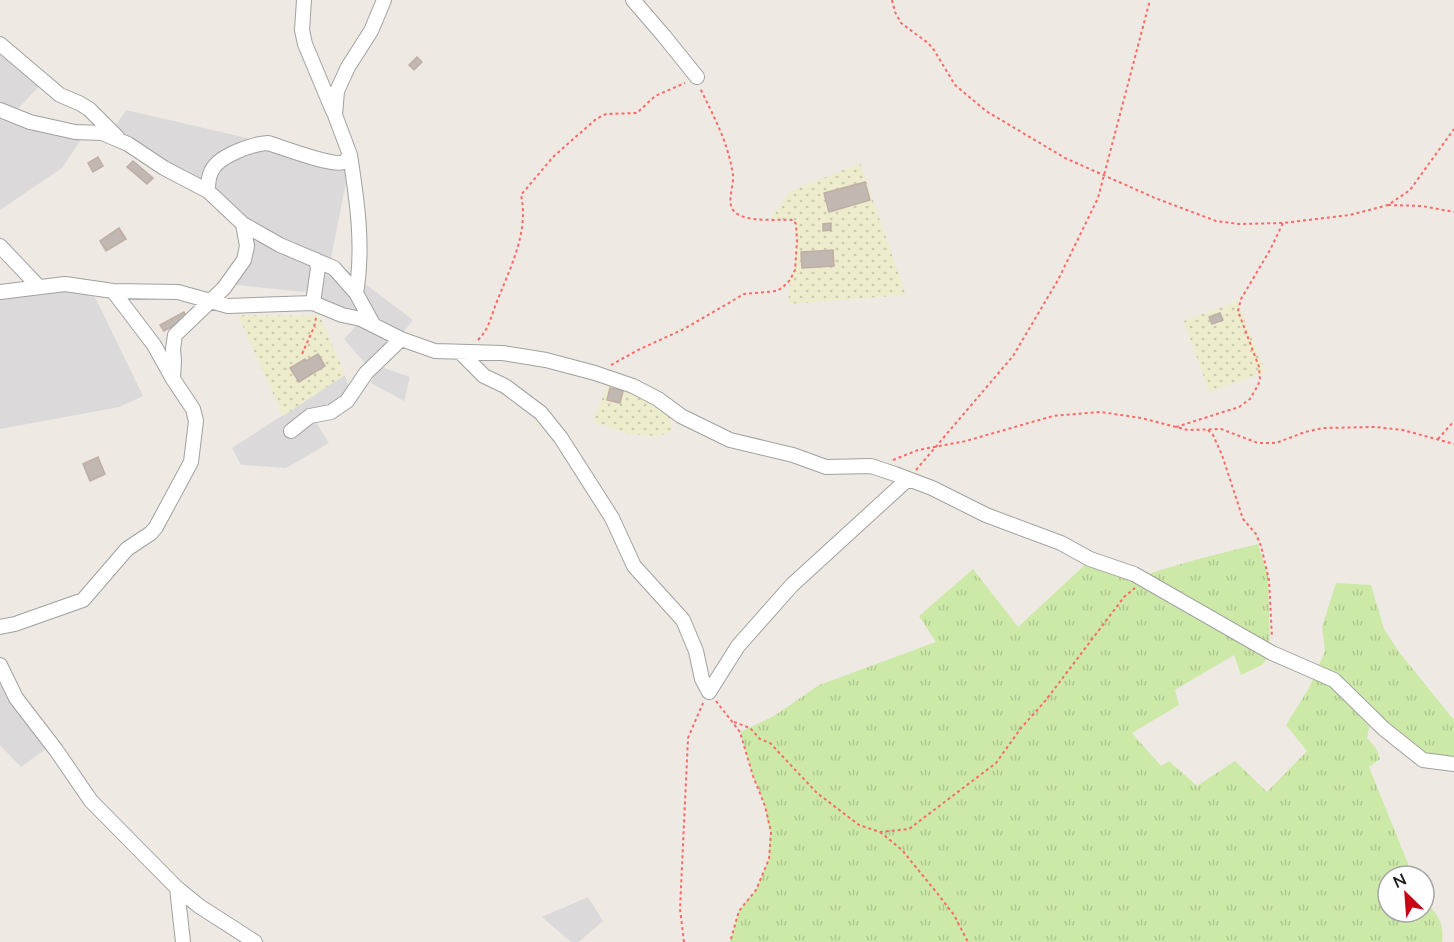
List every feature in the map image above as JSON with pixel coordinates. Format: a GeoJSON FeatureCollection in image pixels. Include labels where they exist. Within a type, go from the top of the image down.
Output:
{"type":"FeatureCollection","features":[{"type":"Feature","properties":{"kind":"street"},"geometry":{"type":"LineString","coordinates":[[304,0],[302,30],[305,44],[350,155],[360,247],[360,272],[356,293]]}},
{"type":"Feature","properties":{"kind":"street"},"geometry":{"type":"LineString","coordinates":[[335,116],[335,102],[339,87],[348,67],[371,31],[384,0]]}},
{"type":"Feature","properties":{"kind":"street"},"geometry":{"type":"LineString","coordinates":[[633,0],[697,77]]}},
{"type":"Feature","properties":{"kind":"street"},"geometry":{"type":"LineString","coordinates":[[0,44],[60,95],[79,102],[89,109],[121,142]]}},
{"type":"Feature","properties":{"kind":"street"},"geometry":{"type":"LineString","coordinates":[[0,110],[30,122],[75,132],[102,133],[132,146],[164,168],[208,191],[243,224],[280,245],[334,268],[356,293],[373,325]]}},
{"type":"Feature","properties":{"kind":"street"},"geometry":{"type":"LineString","coordinates":[[208,191],[211,171],[216,165],[223,159],[254,145],[268,143],[337,163],[343,162],[350,155]]}},
{"type":"Feature","properties":{"kind":"street"},"geometry":{"type":"LineString","coordinates":[[173,379],[172,349],[175,335],[224,288],[244,260],[247,246],[243,224]]}},
{"type":"Feature","properties":{"kind":"street"},"geometry":{"type":"LineString","coordinates":[[0,246],[39,287]]}},
{"type":"Feature","properties":{"kind":"street"},"geometry":{"type":"LineString","coordinates":[[313,303],[318,268],[316,260]]}},
{"type":"Feature","properties":{"kind":"street"},"geometry":{"type":"LineString","coordinates":[[0,292],[65,284],[114,291],[178,292],[228,306],[313,303],[435,351],[503,353],[546,360],[595,373],[633,386],[658,399],[681,416],[730,440],[794,455],[826,466],[871,466],[932,488],[986,515],[1061,543],[1083,556],[1134,574],[1272,652],[1334,680],[1384,729],[1417,756],[1424,760],[1454,764]]}},
{"type":"Feature","properties":{"kind":"street"},"geometry":{"type":"LineString","coordinates":[[0,627],[83,600],[127,549],[156,527],[191,462],[196,421],[193,409],[154,345],[114,291]]}},
{"type":"Feature","properties":{"kind":"street"},"geometry":{"type":"LineString","coordinates":[[291,431],[310,416],[331,412],[347,402],[366,373],[401,339]]}},
{"type":"Feature","properties":{"kind":"street"},"geometry":{"type":"LineString","coordinates":[[461,352],[484,376],[505,386],[540,413],[561,438],[612,518],[634,566],[683,620],[696,651],[702,679],[709,693]]}},
{"type":"Feature","properties":{"kind":"street"},"geometry":{"type":"LineString","coordinates":[[709,693],[738,646],[792,585],[908,479]]}},
{"type":"Feature","properties":{"kind":"street"},"geometry":{"type":"LineString","coordinates":[[0,665],[3,677],[16,698],[57,750],[91,801],[177,888],[199,906],[255,942]]}},
{"type":"Feature","properties":{"kind":"street"},"geometry":{"type":"LineString","coordinates":[[177,888],[183,942]]}},
{"type":"Feature","properties":{"kind":"path"},"geometry":{"type":"LineString","coordinates":[[892,0],[901,23],[928,44],[955,85],[986,111],[1065,158],[1155,198],[1216,221],[1239,224],[1283,223],[1350,215],[1388,205],[1422,206],[1454,212]]}},
{"type":"Feature","properties":{"kind":"path"},"geometry":{"type":"LineString","coordinates":[[908,479],[1012,356],[1058,280],[1098,198],[1106,175],[1150,0]]}},
{"type":"Feature","properties":{"kind":"path"},"geometry":{"type":"LineString","coordinates":[[461,352],[477,342],[490,326],[519,239],[524,217],[521,195],[547,164],[596,119],[606,114],[637,113],[655,96],[697,77],[700,88],[722,131],[733,176],[730,205],[733,211],[750,219],[793,220],[796,224],[797,241],[795,270],[790,280],[777,291],[744,294],[684,329],[595,373]]}},
{"type":"Feature","properties":{"kind":"path"},"geometry":{"type":"LineString","coordinates":[[1388,205],[1410,190],[1454,129]]}},
{"type":"Feature","properties":{"kind":"path"},"geometry":{"type":"LineString","coordinates":[[1176,427],[1239,407],[1250,399],[1257,387],[1260,380],[1259,367],[1238,311],[1241,299],[1283,223]]}},
{"type":"Feature","properties":{"kind":"path"},"geometry":{"type":"LineString","coordinates":[[302,354],[314,327],[316,316],[313,303]]}},
{"type":"Feature","properties":{"kind":"path"},"geometry":{"type":"LineString","coordinates":[[871,466],[890,462],[918,450],[966,441],[1053,416],[1101,412],[1141,418],[1188,430],[1221,429],[1258,442],[1276,443],[1323,428],[1375,427],[1403,430],[1454,444]]}},
{"type":"Feature","properties":{"kind":"path"},"geometry":{"type":"LineString","coordinates":[[1438,439],[1454,422]]}},
{"type":"Feature","properties":{"kind":"path"},"geometry":{"type":"LineString","coordinates":[[1207,428],[1222,455],[1243,519],[1256,534],[1261,546],[1269,580],[1272,652]]}},
{"type":"Feature","properties":{"kind":"path"},"geometry":{"type":"LineString","coordinates":[[880,832],[909,829],[996,763],[1124,597],[1145,581]]}},
{"type":"Feature","properties":{"kind":"path"},"geometry":{"type":"LineString","coordinates":[[684,942],[680,909],[688,738],[709,693],[740,732],[765,806],[771,832],[769,859],[756,890],[739,911],[729,942]]}},
{"type":"Feature","properties":{"kind":"path"},"geometry":{"type":"LineString","coordinates":[[734,722],[750,728],[760,739],[770,742],[817,793],[859,825],[880,832],[902,850],[954,915],[968,942]]}},
{"type":"Feature","properties":{"kind":"shaded area"},"geometry":{"type":"Polygon","coordinates":[[[0,40],[46,79],[10,117],[84,135],[62,168],[0,210],[0,40]]]}},
{"type":"Feature","properties":{"kind":"shaded area"},"geometry":{"type":"Polygon","coordinates":[[[126,110],[343,160],[348,172],[331,258],[413,320],[386,354],[370,369],[344,339],[361,320],[342,315],[314,293],[226,284],[241,261],[246,239],[214,198],[111,133],[126,110]]]}},
{"type":"Feature","properties":{"kind":"shaded area"},"geometry":{"type":"Polygon","coordinates":[[[63,285],[92,291],[143,396],[119,407],[0,429],[0,294],[63,285]]]}},
{"type":"Feature","properties":{"kind":"shaded area"},"geometry":{"type":"Polygon","coordinates":[[[378,366],[410,377],[404,401],[371,383],[378,366]]]}},
{"type":"Feature","properties":{"kind":"shaded area"},"geometry":{"type":"Polygon","coordinates":[[[345,375],[351,393],[314,419],[329,443],[286,468],[241,465],[232,448],[345,375]]]}},
{"type":"Feature","properties":{"kind":"shaded area"},"geometry":{"type":"Polygon","coordinates":[[[0,682],[51,745],[21,767],[0,745],[0,682]]]}},
{"type":"Feature","properties":{"kind":"shaded area"},"geometry":{"type":"Polygon","coordinates":[[[588,897],[603,921],[579,942],[571,942],[542,917],[588,897]]]}},
{"type":"Feature","properties":{"kind":"green space"},"geometry":{"type":"Polygon","coordinates":[[[860,163],[906,295],[788,304],[790,280],[795,270],[796,224],[793,220],[771,219],[789,192],[860,163]]]}},
{"type":"Feature","properties":{"kind":"green space"},"geometry":{"type":"Polygon","coordinates":[[[1237,301],[1266,372],[1209,392],[1184,321],[1237,301]]]}},
{"type":"Feature","properties":{"kind":"green space"},"geometry":{"type":"Polygon","coordinates":[[[238,315],[320,316],[345,375],[283,416],[238,315]]]}},
{"type":"Feature","properties":{"kind":"green space"},"geometry":{"type":"Polygon","coordinates":[[[609,382],[631,390],[671,415],[672,432],[658,436],[627,434],[593,421],[609,382]]]}},
{"type":"Feature","properties":{"kind":"green space"},"geometry":{"type":"Polygon","coordinates":[[[1258,544],[1268,576],[1270,654],[1262,665],[1241,675],[1234,655],[1175,690],[1179,705],[1132,733],[1161,766],[1169,761],[1197,786],[1235,761],[1267,792],[1307,751],[1286,725],[1309,688],[1325,651],[1322,627],[1336,583],[1371,585],[1384,629],[1399,652],[1454,720],[1454,768],[1441,767],[1370,724],[1367,738],[1376,748],[1380,759],[1369,767],[1408,864],[1376,864],[1376,924],[1436,924],[1436,914],[1442,929],[1442,942],[730,942],[739,911],[756,890],[769,859],[770,832],[765,806],[740,732],[774,716],[819,685],[936,642],[919,616],[973,569],[1018,627],[1089,561],[1134,578],[1258,544]]]}},
{"type":"Feature","properties":{"kind":"building"},"geometry":{"type":"Polygon","coordinates":[[[417,57],[422,62],[414,70],[409,65],[417,57]]]}},
{"type":"Feature","properties":{"kind":"building"},"geometry":{"type":"Polygon","coordinates":[[[98,157],[103,166],[93,172],[88,163],[98,157]]]}},
{"type":"Feature","properties":{"kind":"building"},"geometry":{"type":"Polygon","coordinates":[[[133,161],[153,178],[147,184],[127,167],[133,161]]]}},
{"type":"Feature","properties":{"kind":"building"},"geometry":{"type":"Polygon","coordinates":[[[865,182],[870,200],[829,212],[824,193],[865,182]]]}},
{"type":"Feature","properties":{"kind":"building"},"geometry":{"type":"Polygon","coordinates":[[[831,223],[831,230],[823,231],[823,224],[831,223]]]}},
{"type":"Feature","properties":{"kind":"building"},"geometry":{"type":"Polygon","coordinates":[[[119,228],[126,239],[106,251],[100,241],[119,228]]]}},
{"type":"Feature","properties":{"kind":"building"},"geometry":{"type":"Polygon","coordinates":[[[833,250],[834,266],[802,268],[801,252],[833,250]]]}},
{"type":"Feature","properties":{"kind":"building"},"geometry":{"type":"Polygon","coordinates":[[[184,312],[187,318],[164,331],[160,325],[184,312]]]}},
{"type":"Feature","properties":{"kind":"building"},"geometry":{"type":"Polygon","coordinates":[[[1220,313],[1223,320],[1212,324],[1209,317],[1220,313]]]}},
{"type":"Feature","properties":{"kind":"building"},"geometry":{"type":"Polygon","coordinates":[[[318,354],[325,366],[299,382],[290,368],[318,354]]]}},
{"type":"Feature","properties":{"kind":"building"},"geometry":{"type":"Polygon","coordinates":[[[610,388],[623,391],[620,403],[607,400],[610,388]]]}},
{"type":"Feature","properties":{"kind":"building"},"geometry":{"type":"Polygon","coordinates":[[[98,457],[105,474],[90,481],[83,464],[98,457]]]}}]}
